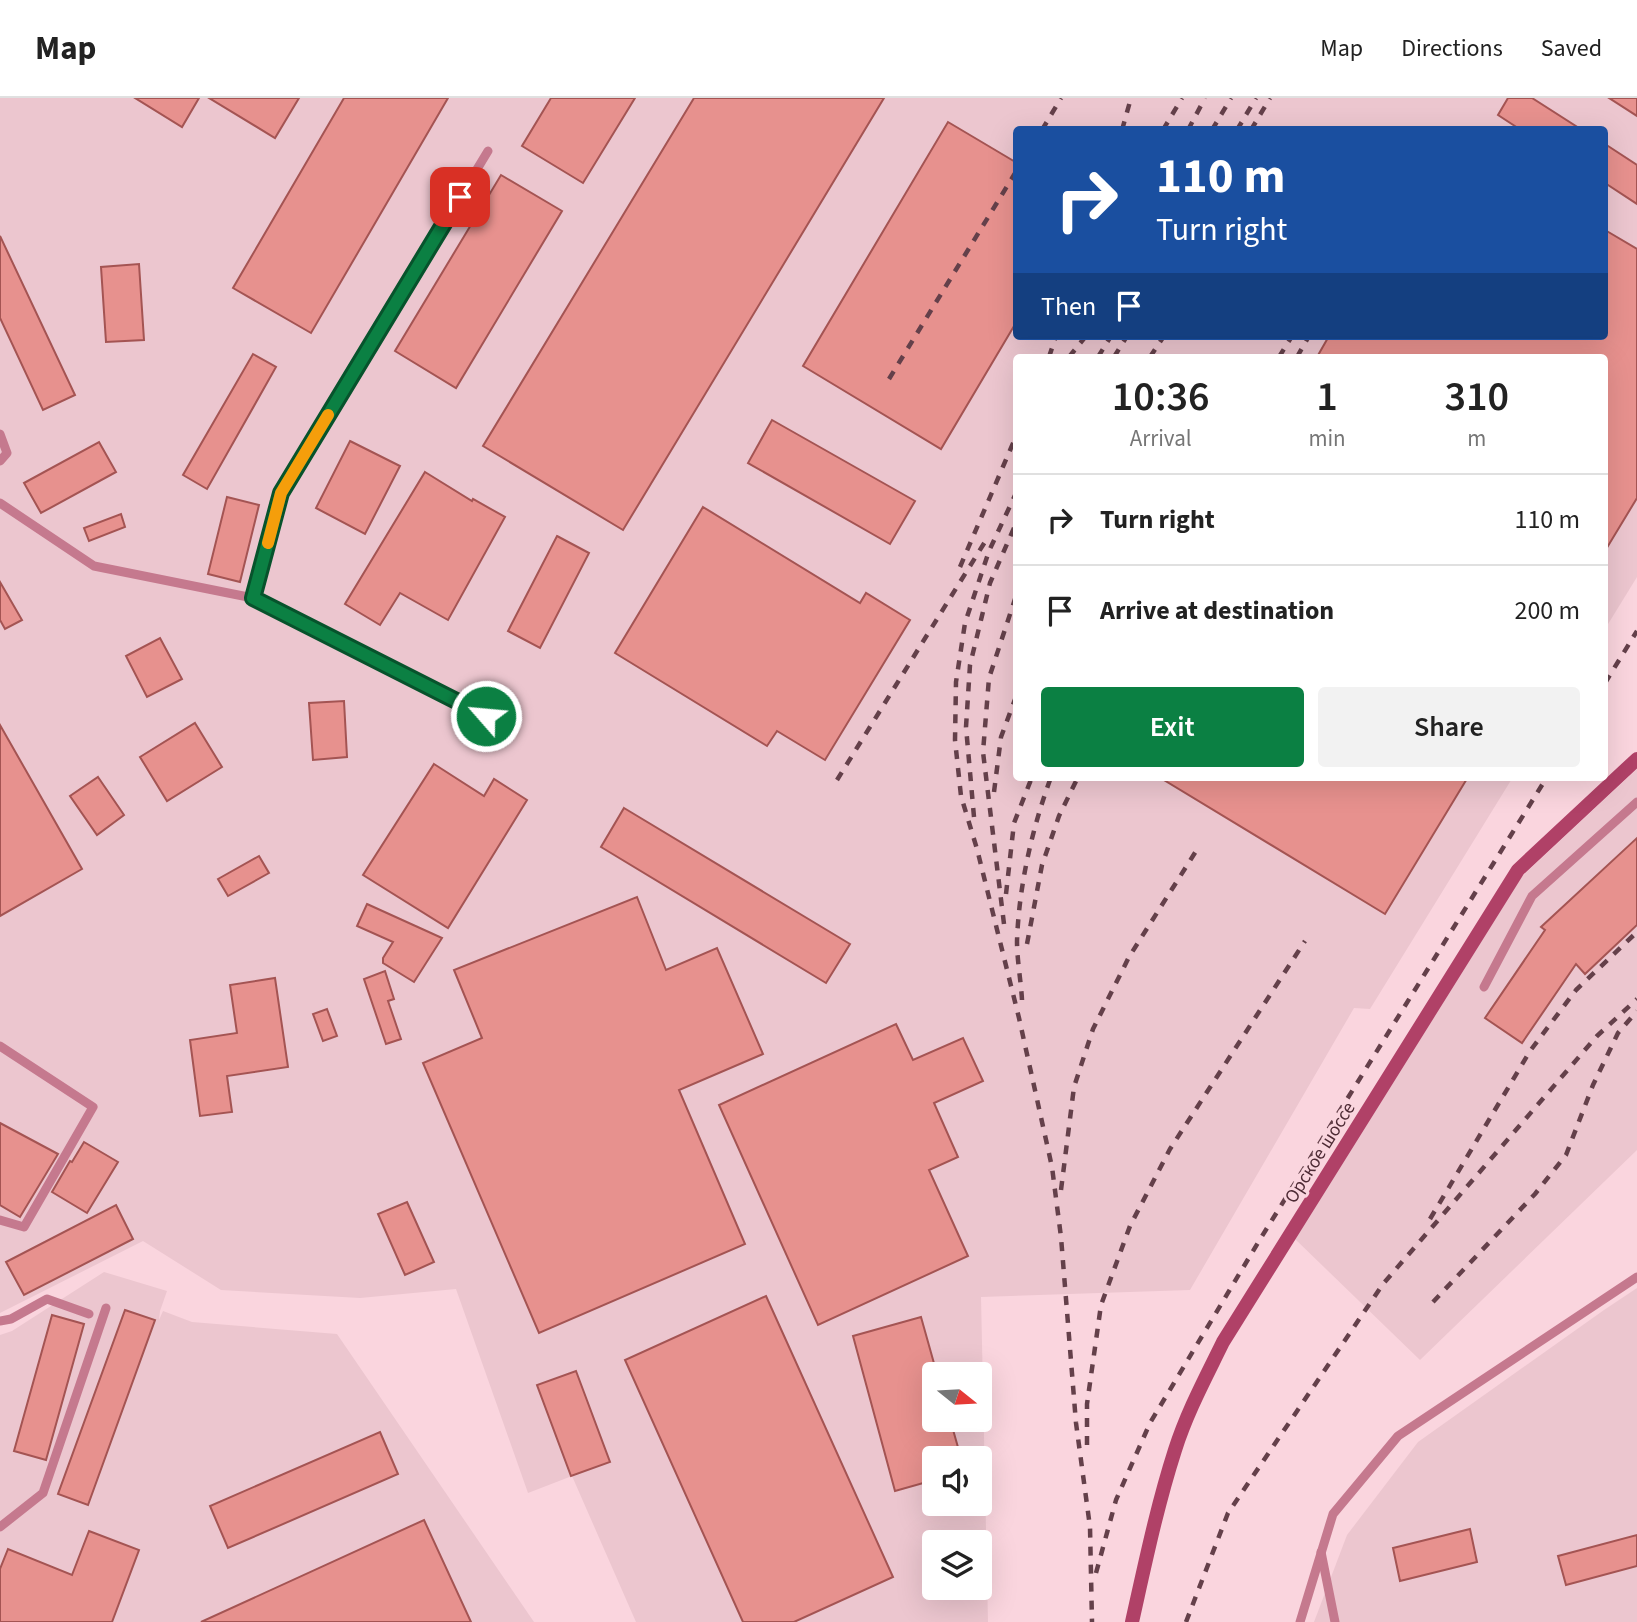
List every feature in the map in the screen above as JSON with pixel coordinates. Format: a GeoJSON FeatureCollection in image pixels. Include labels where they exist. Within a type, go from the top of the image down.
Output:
{"type":"FeatureCollection","features":[{"type":"Feature","properties":{"kind":"street","name":"Орское шоссе"},"geometry":{"type":"LineString","coordinates":[[1132,1622],[1175,1448],[1197,1393],[1223,1342],[1518,870],[1637,759]]}},
{"type":"Feature","properties":{"kind":"lane"},"geometry":{"type":"LineString","coordinates":[[253,598],[281,493],[488,151]]}},
{"type":"Feature","properties":{"kind":"lane"},"geometry":{"type":"LineString","coordinates":[[0,434],[7,453],[0,461]]}},
{"type":"Feature","properties":{"kind":"lane"},"geometry":{"type":"LineString","coordinates":[[0,503],[94,566],[253,598],[486,716]]}},
{"type":"Feature","properties":{"kind":"lane"},"geometry":{"type":"LineString","coordinates":[[1484,987],[1532,897],[1637,802]]}},
{"type":"Feature","properties":{"kind":"lane"},"geometry":{"type":"LineString","coordinates":[[0,1045],[93,1107],[24,1227],[0,1220]]}},
{"type":"Feature","properties":{"kind":"lane"},"geometry":{"type":"LineString","coordinates":[[1300,1622],[1333,1514],[1398,1436],[1637,1277]]}},
{"type":"Feature","properties":{"kind":"lane"},"geometry":{"type":"LineString","coordinates":[[0,1321],[11,1319],[47,1299],[89,1314]]}},
{"type":"Feature","properties":{"kind":"lane"},"geometry":{"type":"LineString","coordinates":[[0,1527],[43,1493],[106,1308]]}},
{"type":"Feature","properties":{"kind":"lane"},"geometry":{"type":"LineString","coordinates":[[1321,1550],[1335,1622]]}},
{"type":"Feature","properties":{"kind":"shaded area"},"geometry":{"type":"Polygon","coordinates":[[[0,98],[1637,98],[1637,577],[1608,624],[1608,354],[1013,354],[1013,781],[1511,781],[1370,1009],[1354,1008],[1190,1290],[981,1297],[982,1362],[922,1362],[922,1432],[984,1432],[984,1446],[922,1446],[922,1516],[986,1516],[986,1530],[922,1530],[922,1600],[988,1600],[988,1622],[636,1622],[572,1476],[528,1493],[456,1289],[360,1298],[221,1290],[143,1241],[0,1313],[0,98]]]}},
{"type":"Feature","properties":{"kind":"shaded area"},"geometry":{"type":"Polygon","coordinates":[[[1637,769],[1637,1150],[1420,1360],[1295,1239],[1515,883],[1637,769]]]}},
{"type":"Feature","properties":{"kind":"shaded area"},"geometry":{"type":"Polygon","coordinates":[[[104,1272],[167,1291],[159,1320],[163,1311],[192,1322],[337,1334],[534,1622],[0,1622],[0,1335],[12,1331],[104,1272]]]}},
{"type":"Feature","properties":{"kind":"shaded area"},"geometry":{"type":"Polygon","coordinates":[[[1637,1288],[1637,1622],[1314,1622],[1347,1535],[1418,1442],[1637,1288]]]}},
{"type":"Feature","properties":{"kind":"building"},"geometry":{"type":"Polygon","coordinates":[[[135,98],[199,98],[182,127],[135,98]]]}},
{"type":"Feature","properties":{"kind":"building"},"geometry":{"type":"Polygon","coordinates":[[[209,98],[299,98],[275,138],[209,98]]]}},
{"type":"Feature","properties":{"kind":"building"},"geometry":{"type":"Polygon","coordinates":[[[344,98],[448,98],[311,333],[233,288],[344,98]]]}},
{"type":"Feature","properties":{"kind":"building"},"geometry":{"type":"Polygon","coordinates":[[[551,98],[635,98],[583,183],[522,146],[551,98]]]}},
{"type":"Feature","properties":{"kind":"building"},"geometry":{"type":"Polygon","coordinates":[[[694,98],[884,98],[623,530],[483,446],[694,98]]]}},
{"type":"Feature","properties":{"kind":"building"},"geometry":{"type":"Polygon","coordinates":[[[1508,98],[1532,98],[1576,126],[1515,126],[1498,115],[1508,98]]]}},
{"type":"Feature","properties":{"kind":"building"},"geometry":{"type":"Polygon","coordinates":[[[1609,98],[1637,98],[1637,116],[1609,98]]]}},
{"type":"Feature","properties":{"kind":"building"},"geometry":{"type":"Polygon","coordinates":[[[948,122],[1013,161],[1013,328],[941,449],[803,366],[948,122]]]}},
{"type":"Feature","properties":{"kind":"building"},"geometry":{"type":"Polygon","coordinates":[[[1608,146],[1637,165],[1637,204],[1608,185],[1608,146]]]}},
{"type":"Feature","properties":{"kind":"building"},"geometry":{"type":"Polygon","coordinates":[[[501,175],[562,211],[456,388],[395,351],[501,175]]]}},
{"type":"Feature","properties":{"kind":"building"},"geometry":{"type":"Polygon","coordinates":[[[1608,232],[1637,249],[1637,498],[1608,546],[1608,354],[1319,354],[1327,340],[1608,340],[1608,232]]]}},
{"type":"Feature","properties":{"kind":"building"},"geometry":{"type":"Polygon","coordinates":[[[0,236],[75,395],[43,410],[0,318],[0,236]]]}},
{"type":"Feature","properties":{"kind":"building"},"geometry":{"type":"Polygon","coordinates":[[[139,264],[144,340],[106,342],[101,267],[139,264]]]}},
{"type":"Feature","properties":{"kind":"building"},"geometry":{"type":"Polygon","coordinates":[[[253,354],[276,367],[207,489],[183,475],[253,354]]]}},
{"type":"Feature","properties":{"kind":"building"},"geometry":{"type":"Polygon","coordinates":[[[772,420],[915,501],[890,544],[748,463],[772,420]]]}},
{"type":"Feature","properties":{"kind":"building"},"geometry":{"type":"Polygon","coordinates":[[[350,441],[400,466],[365,534],[316,508],[350,441]]]}},
{"type":"Feature","properties":{"kind":"building"},"geometry":{"type":"Polygon","coordinates":[[[99,442],[116,472],[41,513],[24,483],[99,442]]]}},
{"type":"Feature","properties":{"kind":"building"},"geometry":{"type":"Polygon","coordinates":[[[425,472],[472,501],[473,499],[505,517],[448,620],[400,593],[380,625],[345,604],[425,472]]]}},
{"type":"Feature","properties":{"kind":"building"},"geometry":{"type":"Polygon","coordinates":[[[227,497],[259,505],[240,582],[208,574],[227,497]]]}},
{"type":"Feature","properties":{"kind":"building"},"geometry":{"type":"Polygon","coordinates":[[[703,507],[860,603],[866,593],[910,620],[825,760],[777,731],[767,746],[615,653],[703,507]]]}},
{"type":"Feature","properties":{"kind":"building"},"geometry":{"type":"Polygon","coordinates":[[[121,514],[125,527],[89,541],[84,528],[121,514]]]}},
{"type":"Feature","properties":{"kind":"building"},"geometry":{"type":"Polygon","coordinates":[[[557,536],[589,553],[540,648],[508,631],[557,536]]]}},
{"type":"Feature","properties":{"kind":"building"},"geometry":{"type":"Polygon","coordinates":[[[0,582],[22,620],[5,629],[0,620],[0,582]]]}},
{"type":"Feature","properties":{"kind":"building"},"geometry":{"type":"Polygon","coordinates":[[[160,638],[182,679],[147,697],[126,656],[160,638]]]}},
{"type":"Feature","properties":{"kind":"building"},"geometry":{"type":"Polygon","coordinates":[[[344,701],[347,757],[313,760],[309,703],[344,701]]]}},
{"type":"Feature","properties":{"kind":"building"},"geometry":{"type":"Polygon","coordinates":[[[195,723],[222,767],[167,801],[140,757],[195,723]]]}},
{"type":"Feature","properties":{"kind":"building"},"geometry":{"type":"Polygon","coordinates":[[[0,725],[82,869],[0,916],[0,725]]]}},
{"type":"Feature","properties":{"kind":"building"},"geometry":{"type":"Polygon","coordinates":[[[434,764],[484,796],[494,779],[527,800],[448,928],[363,875],[434,764]]]}},
{"type":"Feature","properties":{"kind":"building"},"geometry":{"type":"Polygon","coordinates":[[[98,777],[124,815],[97,835],[70,796],[98,777]]]}},
{"type":"Feature","properties":{"kind":"building"},"geometry":{"type":"Polygon","coordinates":[[[1166,781],[1466,781],[1385,914],[1166,781]]]}},
{"type":"Feature","properties":{"kind":"building"},"geometry":{"type":"Polygon","coordinates":[[[624,808],[850,944],[826,983],[601,847],[624,808]]]}},
{"type":"Feature","properties":{"kind":"building"},"geometry":{"type":"Polygon","coordinates":[[[1637,838],[1637,925],[1585,974],[1576,964],[1522,1043],[1485,1018],[1545,930],[1541,927],[1637,838]]]}},
{"type":"Feature","properties":{"kind":"building"},"geometry":{"type":"Polygon","coordinates":[[[259,856],[269,873],[228,896],[218,879],[259,856]]]}},
{"type":"Feature","properties":{"kind":"building"},"geometry":{"type":"Polygon","coordinates":[[[637,897],[666,970],[717,948],[763,1054],[679,1090],[745,1244],[539,1333],[423,1063],[482,1038],[454,970],[637,897]]]}},
{"type":"Feature","properties":{"kind":"building"},"geometry":{"type":"Polygon","coordinates":[[[367,904],[442,938],[414,982],[383,963],[383,958],[393,942],[357,926],[367,904]]]}},
{"type":"Feature","properties":{"kind":"building"},"geometry":{"type":"Polygon","coordinates":[[[385,971],[394,999],[388,1001],[401,1039],[386,1044],[364,979],[385,971]]]}},
{"type":"Feature","properties":{"kind":"building"},"geometry":{"type":"Polygon","coordinates":[[[275,978],[288,1067],[227,1076],[232,1112],[200,1116],[190,1040],[237,1033],[230,985],[275,978]]]}},
{"type":"Feature","properties":{"kind":"building"},"geometry":{"type":"Polygon","coordinates":[[[327,1009],[337,1036],[323,1041],[313,1014],[327,1009]]]}},
{"type":"Feature","properties":{"kind":"building"},"geometry":{"type":"Polygon","coordinates":[[[896,1024],[913,1060],[963,1038],[983,1081],[934,1103],[958,1157],[929,1170],[968,1256],[818,1325],[719,1105],[896,1024]]]}},
{"type":"Feature","properties":{"kind":"building"},"geometry":{"type":"Polygon","coordinates":[[[0,1123],[58,1154],[20,1217],[0,1205],[0,1123]]]}},
{"type":"Feature","properties":{"kind":"building"},"geometry":{"type":"Polygon","coordinates":[[[84,1142],[118,1162],[87,1213],[52,1192],[84,1142]]]}},
{"type":"Feature","properties":{"kind":"building"},"geometry":{"type":"Polygon","coordinates":[[[407,1202],[434,1262],[405,1275],[378,1214],[407,1202]]]}},
{"type":"Feature","properties":{"kind":"building"},"geometry":{"type":"Polygon","coordinates":[[[116,1205],[133,1239],[24,1295],[6,1262],[116,1205]]]}},
{"type":"Feature","properties":{"kind":"building"},"geometry":{"type":"Polygon","coordinates":[[[766,1296],[893,1577],[794,1622],[743,1622],[625,1360],[766,1296]]]}},
{"type":"Feature","properties":{"kind":"building"},"geometry":{"type":"Polygon","coordinates":[[[125,1310],[155,1320],[88,1505],[58,1494],[125,1310]]]}},
{"type":"Feature","properties":{"kind":"building"},"geometry":{"type":"Polygon","coordinates":[[[52,1315],[84,1324],[46,1460],[14,1451],[52,1315]]]}},
{"type":"Feature","properties":{"kind":"building"},"geometry":{"type":"Polygon","coordinates":[[[921,1317],[934,1362],[922,1362],[922,1432],[954,1432],[958,1446],[922,1446],[922,1483],[895,1491],[853,1336],[921,1317]]]}},
{"type":"Feature","properties":{"kind":"building"},"geometry":{"type":"Polygon","coordinates":[[[576,1371],[610,1462],[571,1476],[537,1385],[576,1371]]]}},
{"type":"Feature","properties":{"kind":"building"},"geometry":{"type":"Polygon","coordinates":[[[380,1432],[398,1474],[228,1548],[210,1506],[380,1432]]]}},
{"type":"Feature","properties":{"kind":"building"},"geometry":{"type":"Polygon","coordinates":[[[424,1520],[471,1622],[201,1622],[424,1520]]]}},
{"type":"Feature","properties":{"kind":"building"},"geometry":{"type":"Polygon","coordinates":[[[1470,1529],[1477,1562],[1400,1581],[1393,1548],[1470,1529]]]}},
{"type":"Feature","properties":{"kind":"building"},"geometry":{"type":"Polygon","coordinates":[[[89,1531],[139,1550],[112,1622],[0,1622],[0,1569],[8,1549],[72,1575],[89,1531]]]}},
{"type":"Feature","properties":{"kind":"building"},"geometry":{"type":"Polygon","coordinates":[[[1637,1535],[1637,1566],[1566,1585],[1558,1556],[1637,1535]]]}},
{"type":"Feature","properties":{"kind":"railway"},"geometry":{"type":"LineString","coordinates":[[1044,126],[1061,98]]}},
{"type":"Feature","properties":{"kind":"railway"},"geometry":{"type":"LineString","coordinates":[[1123,126],[1131,98]]}},
{"type":"Feature","properties":{"kind":"railway"},"geometry":{"type":"LineString","coordinates":[[1165,126],[1182,98]]}},
{"type":"Feature","properties":{"kind":"railway"},"geometry":{"type":"LineString","coordinates":[[1190,126],[1205,98]]}},
{"type":"Feature","properties":{"kind":"railway"},"geometry":{"type":"LineString","coordinates":[[1214,126],[1231,98]]}},
{"type":"Feature","properties":{"kind":"railway"},"geometry":{"type":"LineString","coordinates":[[1239,126],[1256,98]]}},
{"type":"Feature","properties":{"kind":"railway"},"geometry":{"type":"LineString","coordinates":[[1253,126],[1270,98]]}},
{"type":"Feature","properties":{"kind":"railway"},"geometry":{"type":"LineString","coordinates":[[889,379],[1013,177]]}},
{"type":"Feature","properties":{"kind":"railway"},"geometry":{"type":"LineString","coordinates":[[1050,354],[1055,340]]}},
{"type":"Feature","properties":{"kind":"railway"},"geometry":{"type":"LineString","coordinates":[[1071,354],[1083,340]]}},
{"type":"Feature","properties":{"kind":"railway"},"geometry":{"type":"LineString","coordinates":[[1100,354],[1109,340]]}},
{"type":"Feature","properties":{"kind":"railway"},"geometry":{"type":"LineString","coordinates":[[1116,354],[1125,340]]}},
{"type":"Feature","properties":{"kind":"railway"},"geometry":{"type":"LineString","coordinates":[[1152,354],[1161,340]]}},
{"type":"Feature","properties":{"kind":"railway"},"geometry":{"type":"LineString","coordinates":[[1281,354],[1290,340]]}},
{"type":"Feature","properties":{"kind":"railway"},"geometry":{"type":"LineString","coordinates":[[1299,354],[1307,340]]}},
{"type":"Feature","properties":{"kind":"railway"},"geometry":{"type":"LineString","coordinates":[[960,567],[1013,443]]}},
{"type":"Feature","properties":{"kind":"railway"},"geometry":{"type":"LineString","coordinates":[[1013,500],[989,551],[965,623],[956,682],[955,740],[961,796],[1019,1018],[1052,1167],[1061,1237],[1076,1423],[1090,1527],[1092,1622]]}},
{"type":"Feature","properties":{"kind":"railway"},"geometry":{"type":"LineString","coordinates":[[974,817],[966,727],[970,665],[990,583],[1013,530]]}},
{"type":"Feature","properties":{"kind":"railway"},"geometry":{"type":"LineString","coordinates":[[837,780],[988,537]]}},
{"type":"Feature","properties":{"kind":"railway"},"geometry":{"type":"LineString","coordinates":[[1004,924],[983,752],[989,678],[1013,605]]}},
{"type":"Feature","properties":{"kind":"railway"},"geometry":{"type":"LineString","coordinates":[[1608,678],[1637,631]]}},
{"type":"Feature","properties":{"kind":"railway"},"geometry":{"type":"LineString","coordinates":[[994,792],[1001,737],[1013,705]]}},
{"type":"Feature","properties":{"kind":"railway"},"geometry":{"type":"LineString","coordinates":[[1006,894],[1014,823],[1030,781]]}},
{"type":"Feature","properties":{"kind":"railway"},"geometry":{"type":"LineString","coordinates":[[1022,1000],[1017,941],[1020,899],[1032,837],[1050,781]]}},
{"type":"Feature","properties":{"kind":"railway"},"geometry":{"type":"LineString","coordinates":[[1027,944],[1042,865],[1059,816],[1076,781]]}},
{"type":"Feature","properties":{"kind":"railway"},"geometry":{"type":"LineString","coordinates":[[1096,1573],[1116,1500],[1150,1423],[1259,1241],[1545,781]]}},
{"type":"Feature","properties":{"kind":"railway"},"geometry":{"type":"LineString","coordinates":[[1061,1190],[1074,1087],[1093,1029],[1129,957],[1198,848]]}},
{"type":"Feature","properties":{"kind":"railway"},"geometry":{"type":"LineString","coordinates":[[1430,1219],[1530,1051],[1576,990],[1637,932]]}},
{"type":"Feature","properties":{"kind":"railway"},"geometry":{"type":"LineString","coordinates":[[1087,1445],[1087,1404],[1101,1305],[1130,1226],[1170,1149],[1305,941]]}},
{"type":"Feature","properties":{"kind":"railway"},"geometry":{"type":"LineString","coordinates":[[1186,1622],[1228,1513],[1383,1284],[1597,1036],[1637,999]]}},
{"type":"Feature","properties":{"kind":"railway"},"geometry":{"type":"LineString","coordinates":[[1433,1302],[1535,1194],[1566,1155],[1593,1085],[1618,1033],[1637,1011]]}},
{"type":"Feature","properties":{"kind":"slow traffic"},"geometry":{"type":"LineString","coordinates":[[268,543],[281,493],[328,415]]}},
{"type":"Feature","properties":{"kind":"route"},"geometry":{"type":"LineString","coordinates":[[460,197],[281,493],[253,598],[486,716]]}}]}
